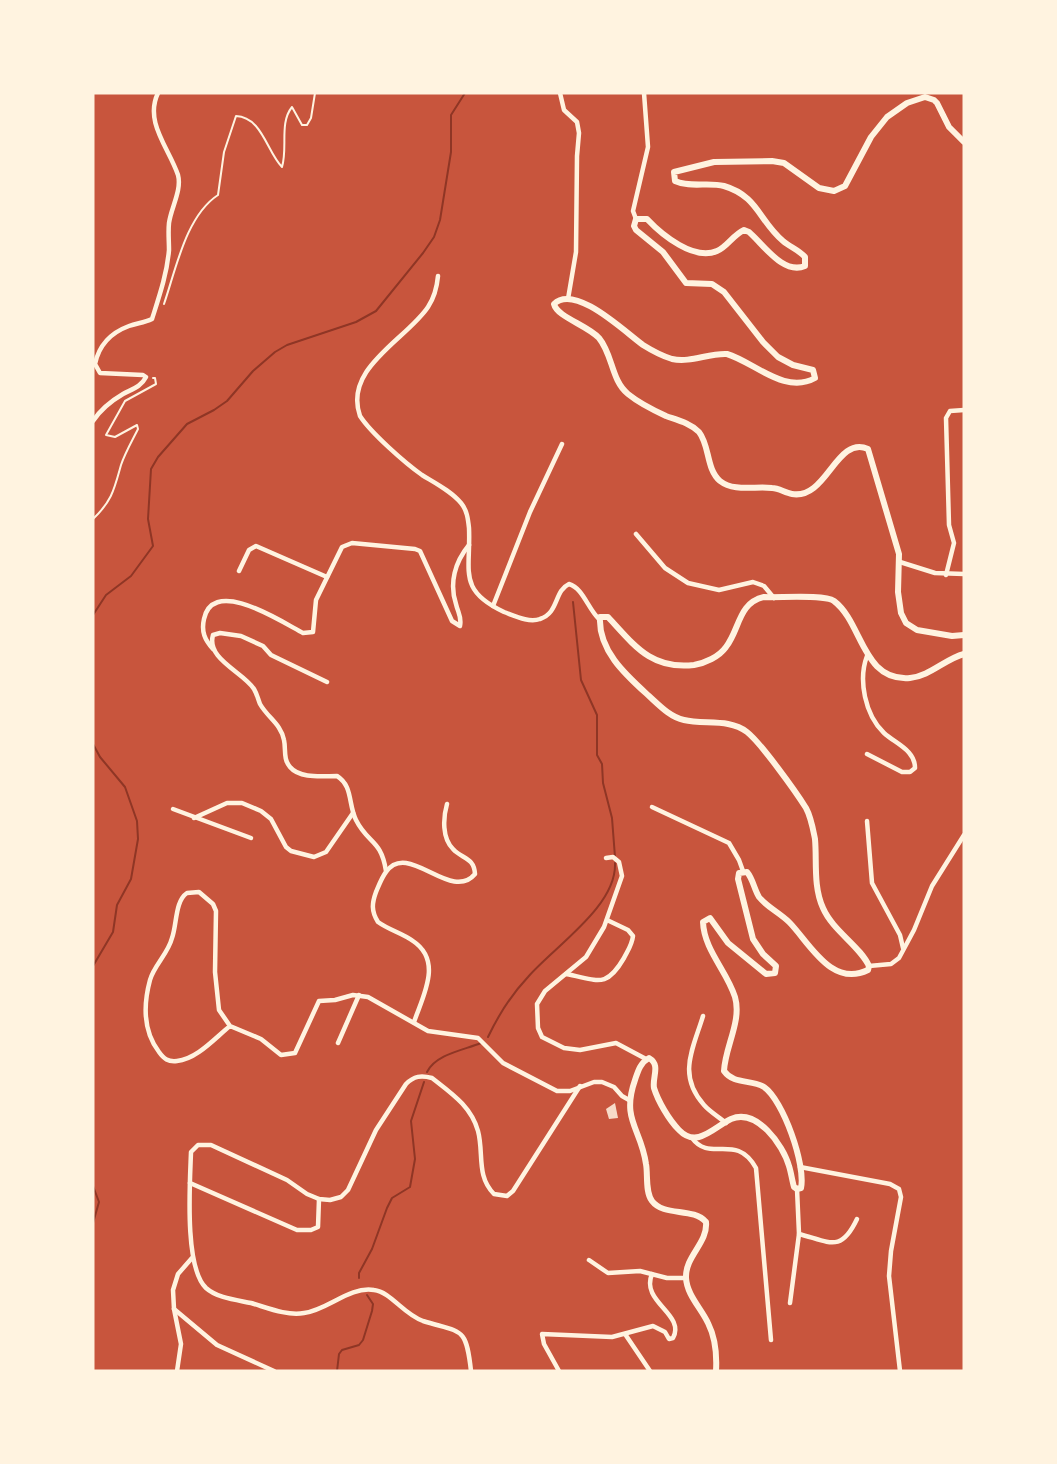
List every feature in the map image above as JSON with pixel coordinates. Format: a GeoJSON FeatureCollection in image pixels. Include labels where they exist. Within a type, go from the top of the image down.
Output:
{"type":"FeatureCollection","features":[{"type":"Feature","properties":{"kind":"main road"},"geometry":{"type":"LineString","coordinates":[[964,142],[949,127],[937,103],[925,97],[907,103],[887,117],[871,137],[845,186],[834,191],[818,188],[784,163],[772,161],[714,162],[674,172],[675,181],[681,184],[721,185],[749,198],[782,240],[805,257],[805,267],[802,268],[788,267],[744,230],[721,249],[708,254],[663,234],[647,219],[636,219],[636,230],[663,252],[681,279],[691,285],[718,287],[771,351],[786,362],[810,368],[815,373],[815,379],[803,383],[780,380],[727,354],[680,360],[664,356],[645,346],[596,309],[568,299],[555,301],[556,310],[586,326],[598,337],[609,354],[615,374],[625,391],[652,409],[694,428],[702,437],[717,479],[736,488],[770,487],[789,494],[803,494],[814,488],[848,450],[858,446],[868,449],[900,562],[899,602],[906,623],[929,633],[964,635]]}},
{"type":"Feature","properties":{"kind":"main road"},"geometry":{"type":"LineString","coordinates":[[716,1371],[714,1338],[691,1294],[686,1278],[688,1262],[705,1235],[706,1222],[700,1216],[660,1206],[652,1201],[646,1163],[631,1118],[629,1100],[640,1066],[646,1059],[651,1059],[656,1066],[653,1083],[660,1102],[677,1129],[692,1138],[708,1134],[732,1119],[747,1118],[760,1124],[778,1142],[789,1165],[794,1187],[801,1188],[803,1182],[789,1126],[768,1091],[756,1083],[737,1081],[724,1072],[735,1021],[736,999],[709,946],[703,926],[705,920],[710,918],[728,943],[766,974],[775,973],[776,966],[763,954],[753,939],[738,879],[739,873],[743,871],[750,876],[764,902],[789,922],[810,950],[823,962],[850,973],[862,973],[868,970],[869,966],[828,918],[821,905],[816,882],[817,862],[811,823],[806,809],[787,782],[747,732],[727,724],[684,720],[663,709],[614,661],[600,619],[602,615],[608,617],[630,642],[656,661],[677,666],[700,664],[722,653],[749,603],[764,597],[817,597],[835,602],[851,624],[867,656],[882,671],[898,677],[919,676],[948,659],[964,654]]}},
{"type":"Feature","properties":{"kind":"street"},"geometry":{"type":"LineString","coordinates":[[93,421],[100,410],[145,381],[146,377],[100,373],[95,364],[97,352],[109,337],[129,326],[152,319],[162,288],[178,177],[157,129],[155,109],[159,93]]}},
{"type":"Feature","properties":{"kind":"street"},"geometry":{"type":"LineString","coordinates":[[559,93],[564,110],[577,122],[579,133],[576,251],[568,299]]}},
{"type":"Feature","properties":{"kind":"street"},"geometry":{"type":"LineString","coordinates":[[636,219],[633,211],[648,147],[644,93]]}},
{"type":"Feature","properties":{"kind":"street"},"geometry":{"type":"LineString","coordinates":[[438,276],[429,306],[370,367],[360,387],[357,406],[363,421],[409,465],[461,502],[467,514],[469,579],[472,588],[493,606],[514,616],[541,619],[553,610],[560,591],[569,584],[579,590],[600,619]]}},
{"type":"Feature","properties":{"kind":"street"},"geometry":{"type":"LineString","coordinates":[[946,575],[954,543],[949,525],[946,418],[950,411],[964,410]]}},
{"type":"Feature","properties":{"kind":"street"},"geometry":{"type":"LineString","coordinates":[[493,606],[530,512],[562,444]]}},
{"type":"Feature","properties":{"kind":"street"},"geometry":{"type":"LineString","coordinates":[[636,534],[665,568],[688,583],[719,590],[753,582],[764,586],[774,598]]}},
{"type":"Feature","properties":{"kind":"street"},"geometry":{"type":"LineString","coordinates":[[386,871],[380,850],[364,833],[353,812],[348,787],[342,779],[337,776],[309,776],[290,768],[279,725],[261,706],[254,689],[204,637],[205,614],[211,606],[220,601],[232,600],[303,633],[313,632],[316,600],[342,547],[346,544],[415,549],[424,556],[452,621],[460,626],[461,617],[453,594],[454,572],[458,560],[470,544]]}},
{"type":"Feature","properties":{"kind":"street"},"geometry":{"type":"LineString","coordinates":[[239,571],[249,550],[256,546],[327,577]]}},
{"type":"Feature","properties":{"kind":"street"},"geometry":{"type":"LineString","coordinates":[[900,562],[946,575],[964,574]]}},
{"type":"Feature","properties":{"kind":"street"},"geometry":{"type":"LineString","coordinates":[[213,649],[211,642],[216,633],[241,636],[263,646],[271,655],[327,682]]}},
{"type":"Feature","properties":{"kind":"street"},"geometry":{"type":"LineString","coordinates":[[867,656],[864,680],[870,713],[885,734],[912,755],[915,768],[910,772],[902,772],[867,754]]}},
{"type":"Feature","properties":{"kind":"street"},"geometry":{"type":"LineString","coordinates":[[194,818],[227,803],[242,803],[261,811],[271,819],[281,841],[291,851],[314,857],[326,852],[353,812]]}},
{"type":"Feature","properties":{"kind":"street"},"geometry":{"type":"LineString","coordinates":[[414,1023],[430,975],[426,953],[419,945],[384,926],[374,917],[372,902],[386,871],[401,863],[410,864],[451,882],[472,878],[475,874],[474,864],[453,850],[447,837],[444,822],[447,804]]}},
{"type":"Feature","properties":{"kind":"street"},"geometry":{"type":"LineString","coordinates":[[652,807],[729,844],[743,871]]}},
{"type":"Feature","properties":{"kind":"street"},"geometry":{"type":"LineString","coordinates":[[173,809],[251,838]]}},
{"type":"Feature","properties":{"kind":"street"},"geometry":{"type":"LineString","coordinates":[[867,821],[872,883],[900,935],[904,949]]}},
{"type":"Feature","properties":{"kind":"street"},"geometry":{"type":"LineString","coordinates":[[869,966],[891,964],[899,958],[932,886],[964,835]]}},
{"type":"Feature","properties":{"kind":"street"},"geometry":{"type":"LineString","coordinates":[[606,858],[613,858],[622,868],[620,885],[607,920],[592,950],[545,991],[537,1004],[538,1027],[542,1037],[574,1050],[616,1044],[646,1059]]}},
{"type":"Feature","properties":{"kind":"street"},"geometry":{"type":"LineString","coordinates":[[230,1026],[192,1056],[172,1062],[166,1060],[156,1049],[146,1027],[145,1003],[151,976],[169,948],[180,901],[187,893],[199,892],[213,904],[216,911],[216,994],[219,1010],[230,1026],[261,1039],[281,1055],[291,1055],[297,1050],[319,1001],[359,995],[377,1001],[437,1034],[478,1038],[503,1063],[557,1091],[570,1091],[580,1086],[602,1082],[614,1087],[629,1100]]}},
{"type":"Feature","properties":{"kind":"street"},"geometry":{"type":"LineString","coordinates":[[565,974],[598,981],[608,979],[616,973],[633,936],[628,930],[607,920]]}},
{"type":"Feature","properties":{"kind":"street"},"geometry":{"type":"LineString","coordinates":[[338,1044],[359,995]]}},
{"type":"Feature","properties":{"kind":"street"},"geometry":{"type":"LineString","coordinates":[[703,1016],[688,1065],[689,1077],[703,1105],[726,1123]]}},
{"type":"Feature","properties":{"kind":"street"},"geometry":{"type":"LineString","coordinates":[[471,1371],[468,1349],[461,1334],[453,1328],[411,1315],[380,1291],[364,1289],[309,1312],[295,1314],[213,1292],[203,1284],[192,1257],[191,1152],[198,1145],[205,1144],[287,1180],[319,1199],[341,1197],[348,1190],[376,1130],[406,1084],[418,1076],[432,1078],[467,1107],[477,1130],[484,1179],[491,1191],[502,1196],[513,1191],[580,1086]]}},
{"type":"Feature","properties":{"kind":"street"},"geometry":{"type":"LineString","coordinates":[[692,1138],[707,1150],[737,1149],[748,1157],[756,1168],[771,1340]]}},
{"type":"Feature","properties":{"kind":"street"},"geometry":{"type":"LineString","coordinates":[[799,1167],[890,1184],[899,1189],[901,1198],[889,1276],[900,1371]]}},
{"type":"Feature","properties":{"kind":"street"},"geometry":{"type":"LineString","coordinates":[[190,1183],[297,1230],[318,1227],[319,1199]]}},
{"type":"Feature","properties":{"kind":"street"},"geometry":{"type":"LineString","coordinates":[[790,1303],[799,1234],[797,1189]]}},
{"type":"Feature","properties":{"kind":"street"},"geometry":{"type":"LineString","coordinates":[[799,1234],[834,1243],[850,1235],[857,1219]]}},
{"type":"Feature","properties":{"kind":"street"},"geometry":{"type":"LineString","coordinates":[[177,1371],[181,1344],[174,1308],[175,1282],[192,1257]]}},
{"type":"Feature","properties":{"kind":"street"},"geometry":{"type":"LineString","coordinates":[[589,1260],[608,1273],[640,1270],[667,1278],[686,1278]]}},
{"type":"Feature","properties":{"kind":"street"},"geometry":{"type":"LineString","coordinates":[[558,1371],[542,1334],[602,1337],[653,1326],[664,1332],[669,1339],[676,1335],[665,1308],[650,1292],[648,1282],[652,1274]]}},
{"type":"Feature","properties":{"kind":"street"},"geometry":{"type":"LineString","coordinates":[[174,1308],[217,1345],[274,1371]]}},
{"type":"Feature","properties":{"kind":"street"},"geometry":{"type":"LineString","coordinates":[[625,1334],[650,1371]]}},
{"type":"Feature","properties":{"kind":"path"},"geometry":{"type":"LineString","coordinates":[[164,304],[190,226],[218,195],[225,152],[236,116],[242,116],[251,122],[271,147],[275,159],[282,167],[285,158],[284,131],[289,111],[292,107],[302,125],[307,125],[311,118],[315,93]]}},
{"type":"Feature","properties":{"kind":"path"},"geometry":{"type":"LineString","coordinates":[[93,519],[108,504],[121,464],[138,429],[137,425],[115,437],[106,435],[125,401],[156,384],[155,378],[146,377]]}},
{"type":"Feature","properties":{"kind":"building"},"geometry":{"type":"Polygon","coordinates":[[[615,1103],[618,1118],[609,1119],[606,1109],[615,1103]]]}},
{"type":"Feature","properties":{"kind":"waterway"},"geometry":{"type":"LineString","coordinates":[[93,615],[106,595],[131,576],[153,546],[148,519],[151,469],[187,424],[227,401],[253,371],[275,352],[287,345],[356,322],[376,311],[423,253],[434,237],[440,220],[451,152],[451,115],[465,93]]}},
{"type":"Feature","properties":{"kind":"waterway"},"geometry":{"type":"LineString","coordinates":[[573,602],[581,680],[597,715],[597,755],[602,764],[603,783],[612,818],[615,857]]}},
{"type":"Feature","properties":{"kind":"waterway"},"geometry":{"type":"LineString","coordinates":[[93,744],[100,757],[125,787],[137,821],[138,839],[131,879],[117,905],[113,932],[93,966]]}},
{"type":"Feature","properties":{"kind":"waterway"},"geometry":{"type":"LineString","coordinates":[[488,1037],[522,984],[582,924],[606,895],[613,879],[615,863]]}},
{"type":"Feature","properties":{"kind":"waterway"},"geometry":{"type":"LineString","coordinates":[[427,1072],[437,1061],[451,1053],[481,1043]]}},
{"type":"Feature","properties":{"kind":"waterway"},"geometry":{"type":"LineString","coordinates":[[359,1278],[392,1198],[410,1187],[415,1159],[411,1121],[424,1082]]}},
{"type":"Feature","properties":{"kind":"waterway"},"geometry":{"type":"LineString","coordinates":[[93,1186],[99,1202],[93,1223]]}},
{"type":"Feature","properties":{"kind":"waterway"},"geometry":{"type":"LineString","coordinates":[[337,1371],[342,1350],[359,1345],[363,1340],[373,1304],[367,1295]]}}]}
